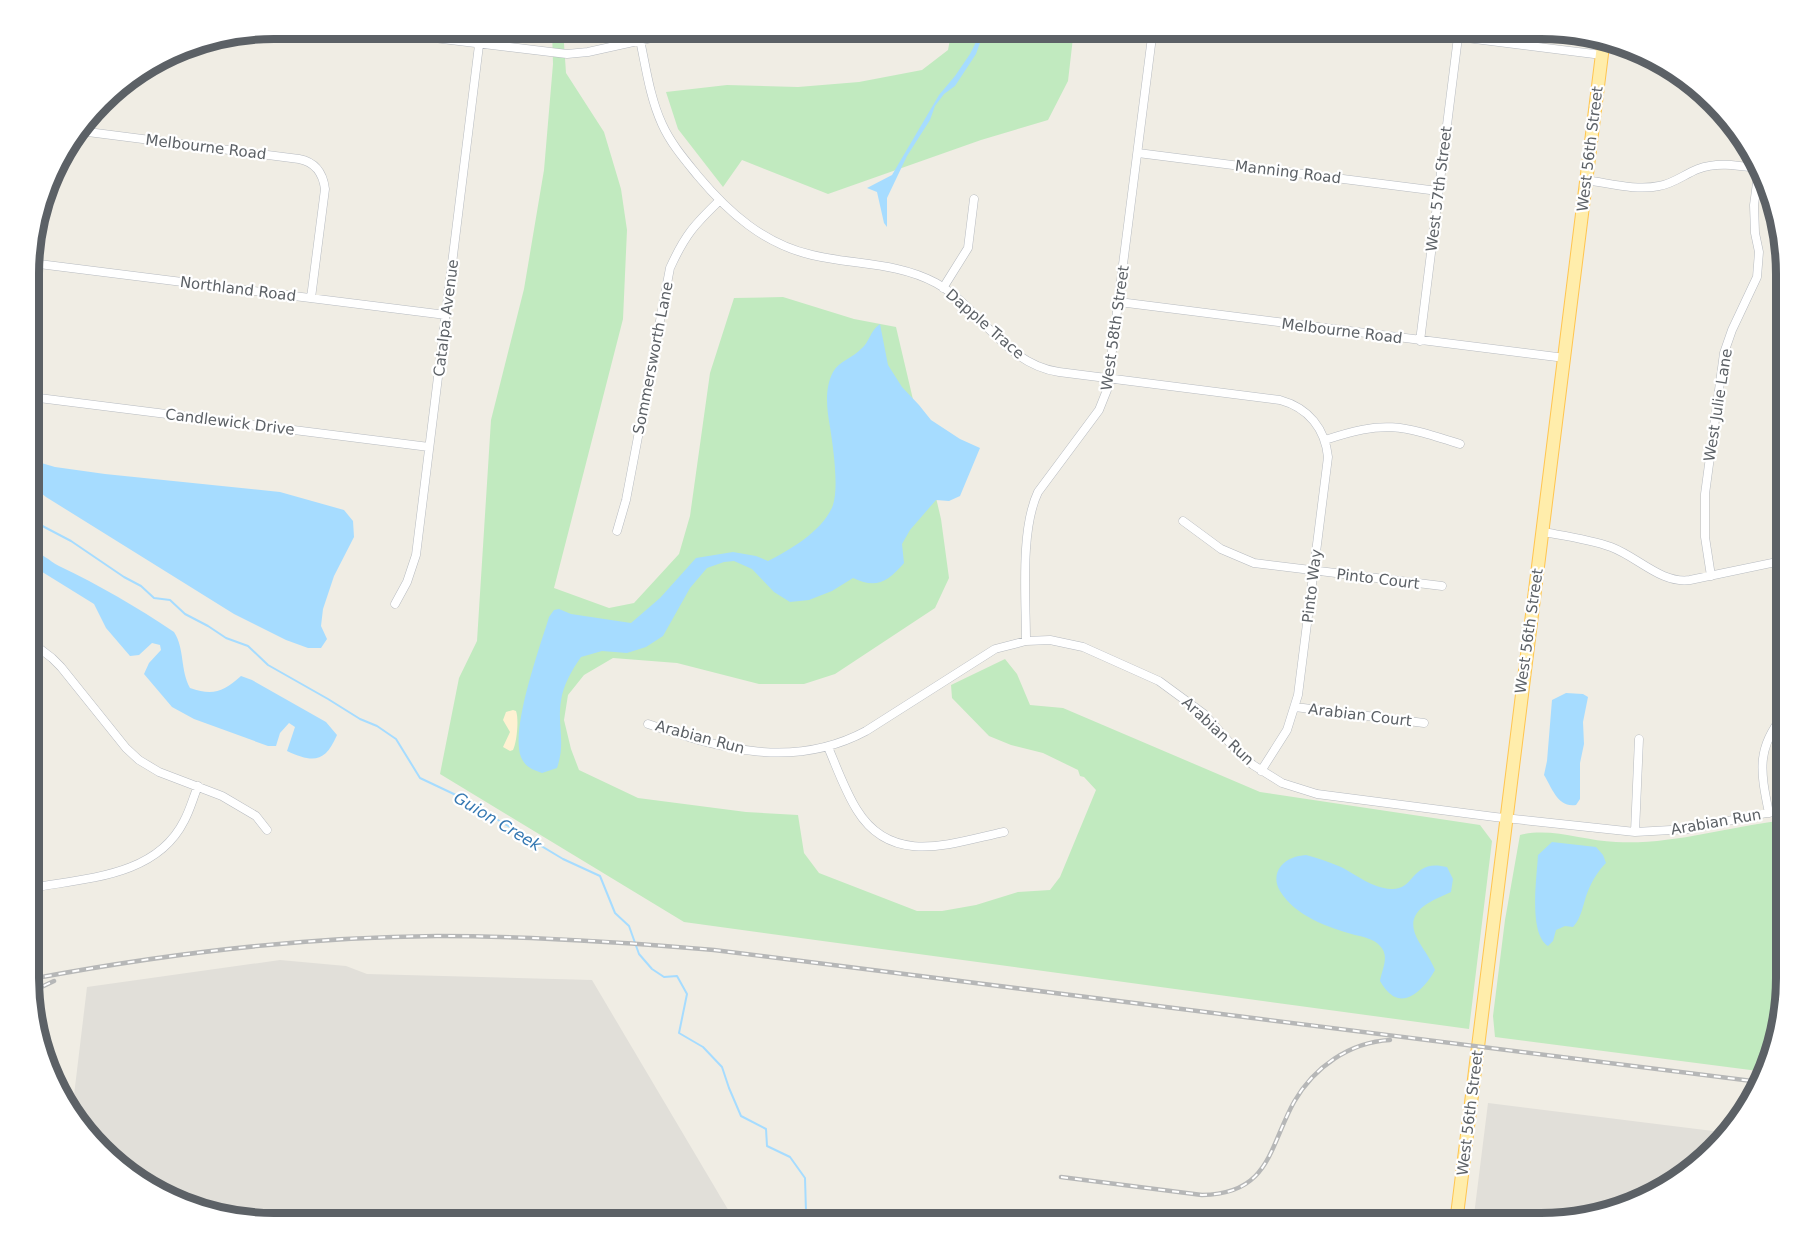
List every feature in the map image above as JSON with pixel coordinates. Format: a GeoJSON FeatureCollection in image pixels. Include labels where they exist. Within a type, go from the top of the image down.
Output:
{"type":"FeatureCollection","features":[{"type":"Feature","properties":{"kind":"main road","name":"West 56th Street"},"geometry":{"type":"LineString","coordinates":[[1457,1213],[1603,47]]}},
{"type":"Feature","properties":{"kind":"street"},"geometry":{"type":"LineString","coordinates":[[442,39],[567,54],[588,52],[645,39]]}},
{"type":"Feature","properties":{"kind":"street","name":"Catalpa Avenue"},"geometry":{"type":"LineString","coordinates":[[395,604],[407,582],[416,555],[480,39]]}},
{"type":"Feature","properties":{"kind":"street","name":"West 58th Street"},"geometry":{"type":"LineString","coordinates":[[1026,640],[1029,515],[1038,492],[1099,410],[1105,396],[1152,39]]}},
{"type":"Feature","properties":{"kind":"street","name":"West 57th Street"},"geometry":{"type":"LineString","coordinates":[[1420,341],[1458,39]]}},
{"type":"Feature","properties":{"kind":"street"},"geometry":{"type":"LineString","coordinates":[[1474,39],[1602,55]]}},
{"type":"Feature","properties":{"kind":"street","name":"Dapple Trace"},"geometry":{"type":"LineString","coordinates":[[640,40],[652,98],[666,131],[683,158],[720,200],[750,227],[785,246],[823,257],[894,267],[921,276],[943,288],[968,307],[1005,346],[1026,361],[1055,371],[1284,401],[1306,412],[1318,425],[1325,440]]}},
{"type":"Feature","properties":{"kind":"street","name":"Melbourne Road"},"geometry":{"type":"LineString","coordinates":[[87,132],[299,159],[316,166],[325,189],[311,298]]}},
{"type":"Feature","properties":{"kind":"street","name":"Manning Road"},"geometry":{"type":"LineString","coordinates":[[1138,153],[1438,191]]}},
{"type":"Feature","properties":{"kind":"street"},"geometry":{"type":"LineString","coordinates":[[1585,180],[1651,187],[1671,183],[1698,169],[1714,165],[1750,167]]}},
{"type":"Feature","properties":{"kind":"street","name":"West Julie Lane"},"geometry":{"type":"LineString","coordinates":[[1711,576],[1705,537],[1704,494],[1724,353],[1732,330],[1757,277],[1759,252],[1755,233],[1754,205],[1758,183]]}},
{"type":"Feature","properties":{"kind":"street"},"geometry":{"type":"LineString","coordinates":[[943,288],[968,248],[974,199]]}},
{"type":"Feature","properties":{"kind":"street","name":"Sommersworth Lane"},"geometry":{"type":"LineString","coordinates":[[617,531],[626,500],[670,268],[686,235],[720,200]]}},
{"type":"Feature","properties":{"kind":"street","name":"Northland Road"},"geometry":{"type":"LineString","coordinates":[[40,264],[446,315]]}},
{"type":"Feature","properties":{"kind":"street","name":"Melbourne Road"},"geometry":{"type":"LineString","coordinates":[[1119,302],[1564,357]]}},
{"type":"Feature","properties":{"kind":"street","name":"Candlewick Drive"},"geometry":{"type":"LineString","coordinates":[[39,399],[429,447]]}},
{"type":"Feature","properties":{"kind":"street"},"geometry":{"type":"LineString","coordinates":[[1325,440],[1360,429],[1393,426],[1416,430],[1460,444]]}},
{"type":"Feature","properties":{"kind":"street","name":"Pinto Way"},"geometry":{"type":"LineString","coordinates":[[1261,771],[1286,731],[1295,707],[1328,457],[1325,440]]}},
{"type":"Feature","properties":{"kind":"street","name":"Pinto Court"},"geometry":{"type":"LineString","coordinates":[[1183,521],[1217,547],[1239,558],[1262,564],[1442,586]]}},
{"type":"Feature","properties":{"kind":"street"},"geometry":{"type":"LineString","coordinates":[[1543,532],[1611,547],[1633,557],[1669,579],[1683,581],[1776,562]]}},
{"type":"Feature","properties":{"kind":"street","name":"Arabian Run"},"geometry":{"type":"LineString","coordinates":[[648,724],[704,742],[756,752],[793,753],[828,747],[869,729],[987,653],[1026,640],[1055,640],[1079,646],[1159,681],[1204,714],[1241,755],[1261,771],[1282,783],[1317,794],[1635,831],[1689,829],[1776,811]]}},
{"type":"Feature","properties":{"kind":"street"},"geometry":{"type":"LineString","coordinates":[[39,648],[61,667],[126,748],[139,760],[159,772],[222,796],[256,816],[267,830]]}},
{"type":"Feature","properties":{"kind":"street","name":"Arabian Court"},"geometry":{"type":"LineString","coordinates":[[1295,707],[1424,723]]}},
{"type":"Feature","properties":{"kind":"street"},"geometry":{"type":"LineString","coordinates":[[1769,813],[1761,778],[1763,751],[1776,724]]}},
{"type":"Feature","properties":{"kind":"street"},"geometry":{"type":"LineString","coordinates":[[1635,831],[1639,739]]}},
{"type":"Feature","properties":{"kind":"street"},"geometry":{"type":"LineString","coordinates":[[828,747],[857,812],[869,827],[889,840],[904,845],[927,848],[1004,832]]}},
{"type":"Feature","properties":{"kind":"street"},"geometry":{"type":"LineString","coordinates":[[39,887],[118,872],[144,862],[157,854],[184,822],[198,786]]}},
{"type":"Feature","properties":{"kind":"shaded area"},"geometry":{"type":"Polygon","coordinates":[[[280,960],[346,966],[367,974],[592,980],[730,1213],[274,1213],[243,1211],[198,1201],[156,1182],[119,1155],[97,1133],[73,1101],[87,987],[280,960]]]}},
{"type":"Feature","properties":{"kind":"shaded area"},"geometry":{"type":"Polygon","coordinates":[[[1488,1103],[1719,1132],[1696,1155],[1659,1182],[1617,1201],[1572,1211],[1474,1213],[1488,1103]]]}},
{"type":"Feature","properties":{"kind":"green space"},"geometry":{"type":"Polygon","coordinates":[[[552,39],[564,39],[566,73],[604,132],[621,189],[627,230],[623,319],[554,588],[609,608],[634,603],[679,554],[690,516],[710,373],[734,298],[783,297],[854,319],[896,327],[941,519],[949,578],[935,608],[835,674],[804,684],[759,684],[677,663],[613,658],[584,675],[568,695],[564,720],[579,770],[638,798],[746,812],[798,815],[804,853],[819,873],[917,911],[942,911],[976,905],[1018,892],[1050,890],[1060,877],[1096,790],[1084,777],[1080,776],[1078,770],[1043,753],[1011,745],[989,736],[952,698],[951,685],[1005,659],[1017,674],[1030,705],[1063,708],[1260,792],[1480,825],[1492,841],[1469,1029],[684,922],[440,774],[459,678],[477,641],[491,420],[524,289],[544,170],[553,64],[552,39]]]}},
{"type":"Feature","properties":{"kind":"green space"},"geometry":{"type":"Polygon","coordinates":[[[950,39],[1073,39],[1068,81],[1048,120],[981,140],[828,194],[742,160],[723,187],[678,129],[666,92],[727,85],[798,87],[859,82],[922,70],[948,50],[950,39]]]}},
{"type":"Feature","properties":{"kind":"green space"},"geometry":{"type":"Polygon","coordinates":[[[1776,821],[1776,978],[1774,1009],[1768,1039],[1757,1071],[1495,1037],[1493,1016],[1505,920],[1520,835],[1544,833],[1616,842],[1659,841],[1776,821]]]}},
{"type":"Feature","properties":{"kind":"sand"},"geometry":{"type":"Polygon","coordinates":[[[513,710],[517,715],[517,730],[513,750],[510,751],[503,747],[510,732],[503,720],[506,712],[513,710]]]}},
{"type":"Feature","properties":{"kind":"water"},"geometry":{"type":"Polygon","coordinates":[[[978,39],[981,39],[976,54],[955,86],[944,94],[935,106],[930,120],[907,156],[887,198],[887,227],[877,192],[867,188],[892,175],[939,95],[970,54],[978,39]]]}},
{"type":"Feature","properties":{"kind":"water"},"geometry":{"type":"Polygon","coordinates":[[[880,324],[888,365],[902,387],[931,420],[960,439],[980,448],[960,496],[949,501],[936,500],[910,530],[902,544],[904,563],[893,575],[881,582],[868,583],[853,578],[832,591],[809,600],[790,602],[774,592],[752,569],[734,561],[707,568],[690,588],[663,636],[646,647],[627,653],[602,651],[581,657],[568,678],[562,695],[561,750],[557,768],[542,773],[527,766],[521,757],[519,728],[533,667],[549,617],[554,610],[559,609],[571,614],[631,623],[660,598],[696,558],[733,552],[756,556],[768,561],[796,545],[822,523],[829,514],[835,497],[834,455],[827,407],[830,379],[839,365],[864,346],[880,324]]]}},
{"type":"Feature","properties":{"kind":"water"},"geometry":{"type":"Polygon","coordinates":[[[39,462],[55,467],[105,474],[280,492],[344,510],[353,521],[354,537],[334,576],[323,609],[321,626],[327,639],[321,648],[308,648],[286,640],[234,614],[39,491],[39,462]]]}},
{"type":"Feature","properties":{"kind":"water"},"geometry":{"type":"Polygon","coordinates":[[[39,554],[132,605],[174,632],[180,645],[190,688],[211,692],[229,686],[241,676],[252,680],[326,722],[337,735],[328,751],[323,756],[311,759],[287,751],[295,727],[289,723],[280,733],[276,746],[268,746],[194,719],[172,707],[144,674],[149,663],[161,650],[160,645],[152,643],[139,655],[130,656],[106,628],[94,604],[39,570],[39,554]]]}},
{"type":"Feature","properties":{"kind":"water"},"geometry":{"type":"Polygon","coordinates":[[[1566,693],[1583,694],[1588,697],[1583,722],[1584,744],[1580,763],[1580,799],[1576,805],[1560,800],[1544,775],[1552,700],[1566,693]]]}},
{"type":"Feature","properties":{"kind":"water"},"geometry":{"type":"Polygon","coordinates":[[[1552,842],[1596,847],[1606,863],[1591,884],[1576,923],[1573,927],[1565,926],[1556,930],[1553,941],[1548,946],[1538,929],[1535,890],[1538,855],[1552,842]]]}},
{"type":"Feature","properties":{"kind":"water"},"geometry":{"type":"Polygon","coordinates":[[[1306,855],[1341,867],[1377,886],[1391,889],[1405,885],[1420,870],[1427,867],[1435,865],[1447,867],[1453,879],[1451,892],[1426,904],[1415,916],[1413,923],[1414,932],[1435,970],[1418,992],[1406,998],[1393,996],[1380,981],[1385,958],[1378,944],[1313,920],[1287,900],[1277,885],[1278,872],[1289,859],[1306,855]]]}},
{"type":"Feature","properties":{"kind":"waterway","name":"Guion Creek"},"geometry":{"type":"LineString","coordinates":[[39,524],[71,541],[141,586],[154,598],[170,600],[185,614],[226,638],[248,646],[268,665],[360,719],[377,726],[396,739],[420,778],[458,796],[563,859],[600,876],[615,913],[629,926],[639,954],[652,969],[664,977],[677,976],[687,994],[679,1033],[703,1047],[722,1067],[741,1116],[766,1129],[767,1146],[790,1157],[805,1178],[807,1213]]}},
{"type":"Feature","properties":{"kind":"railway"},"geometry":{"type":"LineString","coordinates":[[39,978],[131,962],[284,943],[437,936],[610,942],[714,950],[1752,1081]]}},
{"type":"Feature","properties":{"kind":"railway"},"geometry":{"type":"LineString","coordinates":[[40,988],[54,981]]}},
{"type":"Feature","properties":{"kind":"railway"},"geometry":{"type":"LineString","coordinates":[[1061,1177],[1202,1195],[1224,1193],[1242,1186],[1264,1165],[1294,1102],[1312,1078],[1347,1051],[1390,1040]]}}]}
